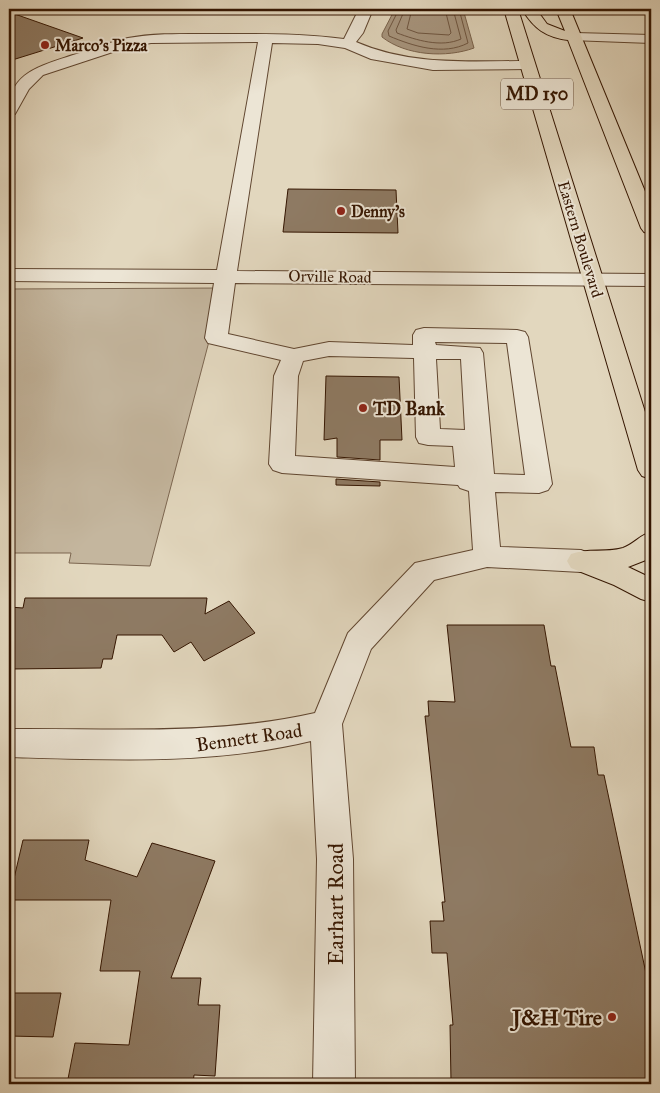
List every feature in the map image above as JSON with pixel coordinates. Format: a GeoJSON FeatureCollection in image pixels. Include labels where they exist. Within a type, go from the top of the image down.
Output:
{"type":"FeatureCollection","features":[{"type":"Feature","properties":{"kind":"main road","name":"Eastern Boulevard"},"geometry":{"type":"LineString","coordinates":[[511,9],[651,470]]}},
{"type":"Feature","properties":{"kind":"main road"},"geometry":{"type":"LineString","coordinates":[[529,9],[543,28],[550,32],[575,38]]}},
{"type":"Feature","properties":{"kind":"main road","name":"MD 150"},"geometry":{"type":"LineString","coordinates":[[563,9],[651,228]]}},
{"type":"Feature","properties":{"kind":"main road"},"geometry":{"type":"LineString","coordinates":[[581,561],[615,561],[646,548],[651,542]]}},
{"type":"Feature","properties":{"kind":"main road"},"geometry":{"type":"LineString","coordinates":[[581,561],[624,577],[651,591]]}},
{"type":"Feature","properties":{"kind":"street"},"geometry":{"type":"LineString","coordinates":[[348,44],[356,33],[366,9]]}},
{"type":"Feature","properties":{"kind":"street"},"geometry":{"type":"LineString","coordinates":[[9,111],[23,87],[38,72],[126,42],[151,38],[318,40],[348,44],[376,56],[432,66],[528,65]]}},
{"type":"Feature","properties":{"kind":"street"},"geometry":{"type":"LineString","coordinates":[[266,38],[216,338],[294,356],[328,349],[472,353],[487,557]]}},
{"type":"Feature","properties":{"kind":"street"},"geometry":{"type":"LineString","coordinates":[[575,38],[651,38]]}},
{"type":"Feature","properties":{"kind":"street","name":"Orville Road"},"geometry":{"type":"LineString","coordinates":[[9,275],[227,275],[651,280]]}},
{"type":"Feature","properties":{"kind":"street"},"geometry":{"type":"LineString","coordinates":[[424,335],[517,338],[539,484],[469,482],[465,438],[428,437],[424,352],[424,335]]}},
{"type":"Feature","properties":{"kind":"street"},"geometry":{"type":"LineString","coordinates":[[294,356],[286,376],[282,464],[481,478]]}},
{"type":"Feature","properties":{"kind":"street","name":"Bennett Road"},"geometry":{"type":"LineString","coordinates":[[9,743],[184,745],[240,742],[273,737],[326,724],[359,642],[425,571],[487,557],[581,561]]}},
{"type":"Feature","properties":{"kind":"street","name":"Earhart Road"},"geometry":{"type":"LineString","coordinates":[[326,724],[332,777],[337,872],[334,1084]]}},
{"type":"Feature","properties":{"kind":"shaded area"},"geometry":{"type":"Polygon","coordinates":[[[223,288],[150,566],[69,563],[71,553],[9,553],[9,289],[223,288]]]}},
{"type":"Feature","properties":{"kind":"water"},"geometry":{"type":"Polygon","coordinates":[[[395,9],[463,9],[474,48],[439,54],[415,51],[392,43],[382,37],[382,34],[395,9]]]}},
{"type":"Feature","properties":{"kind":"building"},"geometry":{"type":"Polygon","coordinates":[[[9,12],[83,38],[9,61],[9,12]]]}},
{"type":"Feature","properties":{"kind":"building","name":"Denny's"},"geometry":{"type":"Polygon","coordinates":[[[288,189],[396,190],[398,233],[283,232],[288,189]]]}},
{"type":"Feature","properties":{"kind":"building","name":"TD Bank"},"geometry":{"type":"Polygon","coordinates":[[[326,376],[399,377],[402,440],[380,440],[380,460],[337,457],[337,438],[324,440],[326,376]]]}},
{"type":"Feature","properties":{"kind":"building"},"geometry":{"type":"Polygon","coordinates":[[[336,479],[380,482],[380,486],[336,485],[336,479]]]}},
{"type":"Feature","properties":{"kind":"building"},"geometry":{"type":"Polygon","coordinates":[[[25,598],[207,598],[205,614],[229,601],[255,633],[204,661],[191,642],[174,652],[162,635],[117,635],[112,659],[103,659],[101,668],[9,669],[9,607],[23,608],[25,598]]]}},
{"type":"Feature","properties":{"kind":"building"},"geometry":{"type":"Polygon","coordinates":[[[447,625],[544,625],[551,666],[555,666],[571,747],[594,747],[598,775],[604,775],[651,997],[651,1084],[455,1084],[455,1081],[451,1081],[450,1025],[453,1025],[447,953],[432,953],[430,921],[444,921],[442,902],[445,902],[425,716],[429,716],[428,701],[455,702],[447,625]]]}},
{"type":"Feature","properties":{"kind":"building"},"geometry":{"type":"Polygon","coordinates":[[[23,840],[89,840],[85,860],[137,877],[152,843],[215,861],[171,978],[201,978],[198,1005],[220,1005],[215,1076],[194,1075],[193,1084],[67,1084],[75,1043],[129,1045],[140,971],[100,971],[111,900],[9,900],[23,840]]]}},
{"type":"Feature","properties":{"kind":"building"},"geometry":{"type":"Polygon","coordinates":[[[9,993],[61,993],[53,1037],[9,1036],[9,993]]]}},
{"type":"Feature","properties":{"kind":"place","name":"Marco's Pizza"},"geometry":{"type":"Point","coordinates":[45,45]}},
{"type":"Feature","properties":{"kind":"place","name":"Denny's"},"geometry":{"type":"Point","coordinates":[341,211]}},
{"type":"Feature","properties":{"kind":"place","name":"TD Bank"},"geometry":{"type":"Point","coordinates":[363,408]}},
{"type":"Feature","properties":{"kind":"place","name":"J&H Tire"},"geometry":{"type":"Point","coordinates":[612,1017]}}]}
